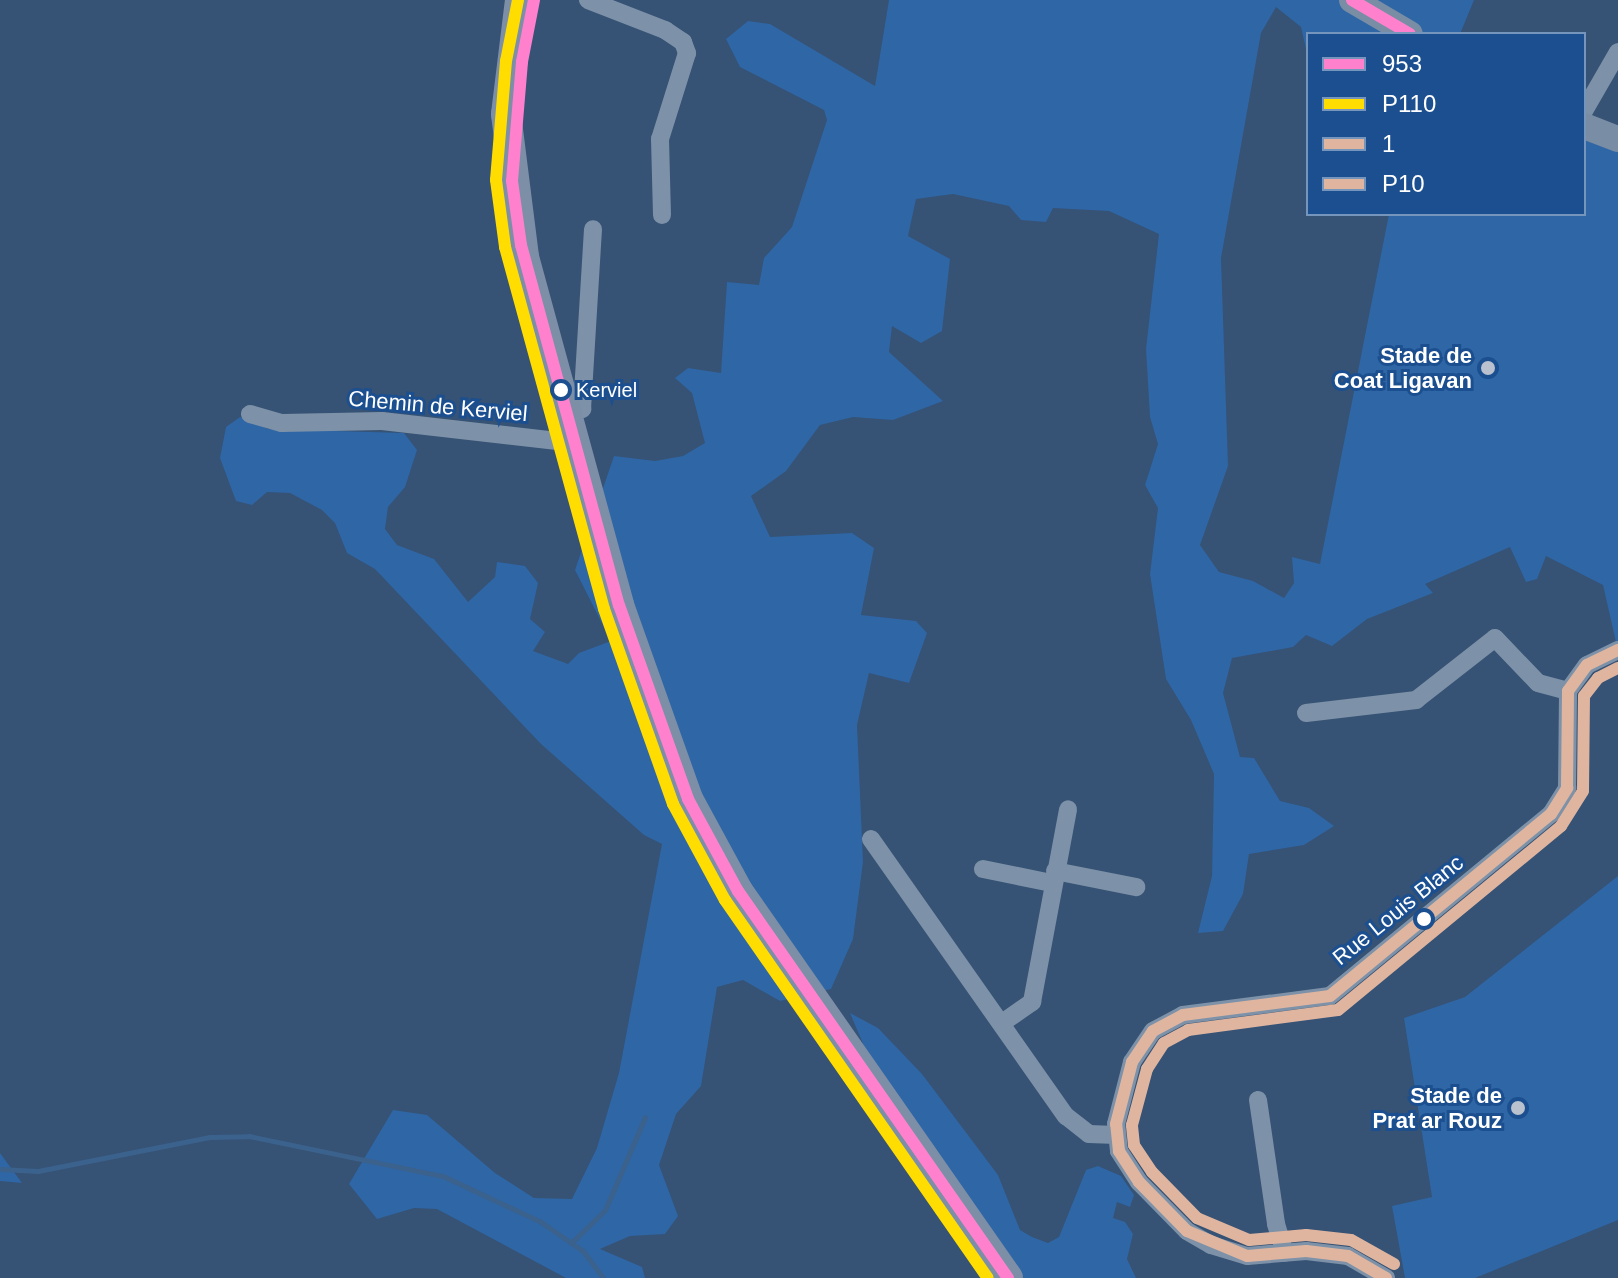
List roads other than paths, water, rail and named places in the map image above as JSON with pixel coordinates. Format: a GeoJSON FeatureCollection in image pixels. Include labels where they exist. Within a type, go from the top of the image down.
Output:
{"type":"FeatureCollection","features":[{"type":"Feature","properties":{"kind":"main road"},"geometry":{"type":"LineString","coordinates":[[520,0],[506,97],[512,181],[524,257],[627,629],[706,841],[1008,1278]]}},
{"type":"Feature","properties":{"kind":"main road"},"geometry":{"type":"LineString","coordinates":[[512,181],[522,62],[534,0]]}},
{"type":"Feature","properties":{"kind":"main road"},"geometry":{"type":"LineString","coordinates":[[1352,0],[1407,32]]}},
{"type":"Feature","properties":{"kind":"main road"},"geometry":{"type":"LineString","coordinates":[[1586,127],[1618,139]]}},
{"type":"Feature","properties":{"kind":"street"},"geometry":{"type":"LineString","coordinates":[[588,0],[665,30],[683,42],[687,53],[660,139],[662,215]]}},
{"type":"Feature","properties":{"kind":"street"},"geometry":{"type":"LineString","coordinates":[[1586,108],[1618,52]]}},
{"type":"Feature","properties":{"kind":"street"},"geometry":{"type":"LineString","coordinates":[[567,413],[582,409],[593,229]]}},
{"type":"Feature","properties":{"kind":"street","name":"Chemin de Kerviel"},"geometry":{"type":"LineString","coordinates":[[250,414],[282,423],[382,421],[575,443]]}},
{"type":"Feature","properties":{"kind":"street"},"geometry":{"type":"LineString","coordinates":[[1306,713],[1416,700],[1495,638],[1538,683],[1568,691],[1587,665],[1618,650]]}},
{"type":"Feature","properties":{"kind":"street","name":"Rue Louis Blanc"},"geometry":{"type":"LineString","coordinates":[[1116,1135],[1136,1052],[1161,1025],[1202,1010],[1330,1004],[1562,803],[1568,775],[1568,691]]}},
{"type":"Feature","properties":{"kind":"street"},"geometry":{"type":"LineString","coordinates":[[1002,1023],[1032,1002],[1068,809]]}},
{"type":"Feature","properties":{"kind":"street"},"geometry":{"type":"LineString","coordinates":[[871,839],[1074,1125],[1089,1134],[1116,1135],[1121,1157],[1139,1182],[1200,1240],[1247,1256],[1285,1253],[1348,1256],[1386,1278]]}},
{"type":"Feature","properties":{"kind":"street"},"geometry":{"type":"LineString","coordinates":[[983,869],[1136,887]]}},
{"type":"Feature","properties":{"kind":"street"},"geometry":{"type":"LineString","coordinates":[[1258,1100],[1276,1224],[1285,1253]]}},
{"type":"Feature","properties":{"kind":"waterway"},"geometry":{"type":"LineString","coordinates":[[571,1243],[605,1210],[645,1117]]}},
{"type":"Feature","properties":{"kind":"waterway"},"geometry":{"type":"LineString","coordinates":[[0,1169],[38,1171],[210,1137],[249,1136],[443,1176],[541,1222],[583,1251],[603,1278]]}},
{"type":"Feature","properties":{"kind":"place","name":"Stade de Coat Ligavan"},"geometry":{"type":"Point","coordinates":[1488,368]}},
{"type":"Feature","properties":{"kind":"place","name":"Kerviel"},"geometry":{"type":"Point","coordinates":[561,390]}},
{"type":"Feature","properties":{"kind":"place","name":"Stade de Prat ar Rouz"},"geometry":{"type":"Point","coordinates":[1518,1108]}}]}
